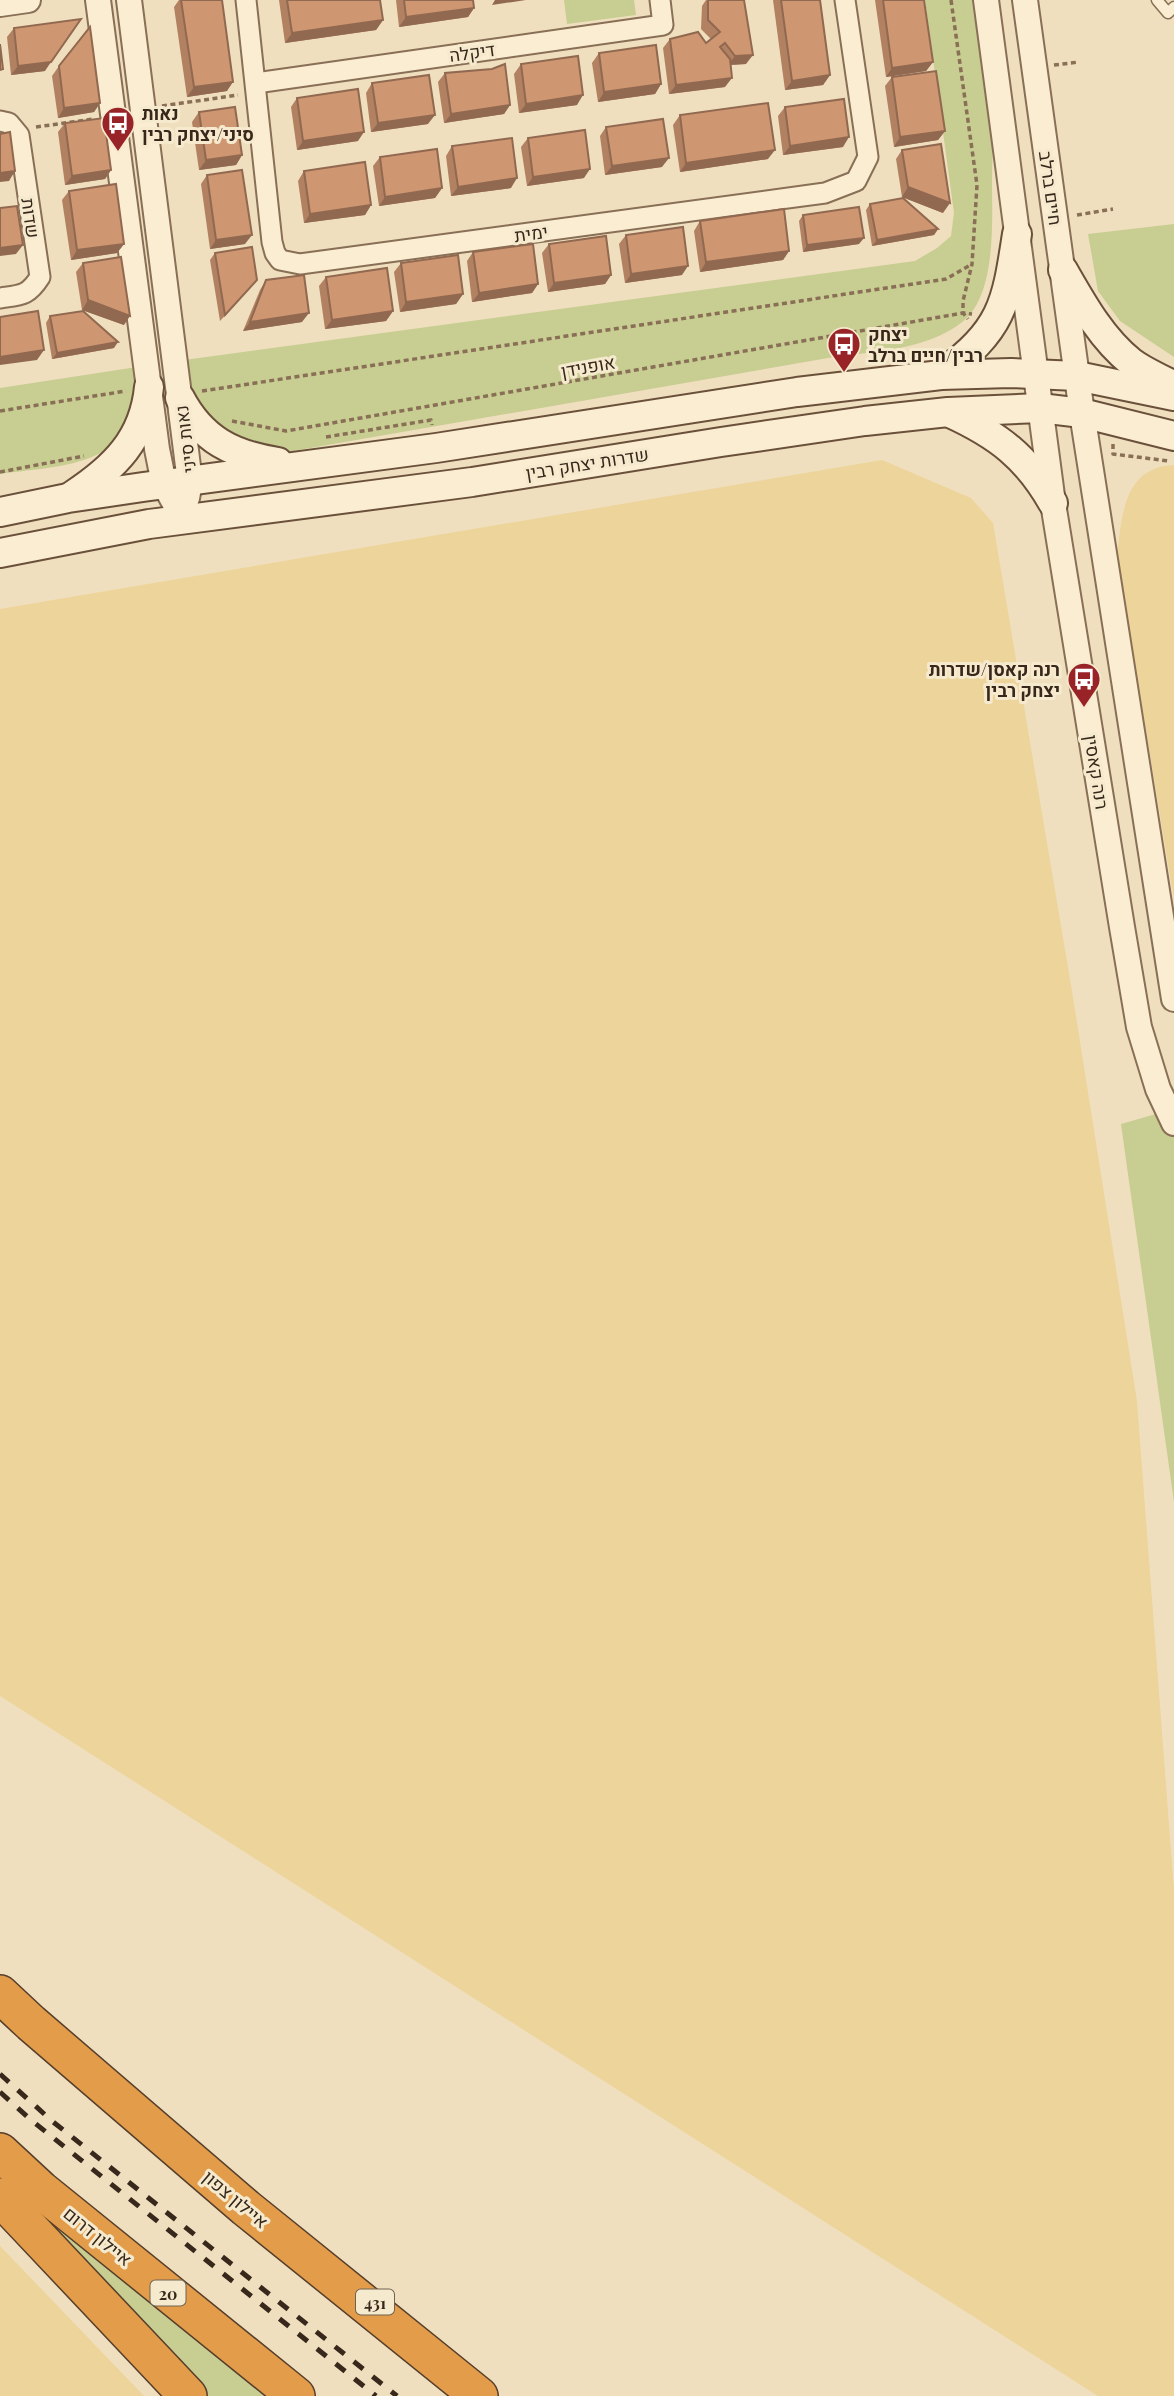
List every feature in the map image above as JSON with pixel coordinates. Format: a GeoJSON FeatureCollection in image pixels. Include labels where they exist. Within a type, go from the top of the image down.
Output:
{"type":"FeatureCollection","features":[{"type":"Feature","properties":{"kind":"highway","name":"איילון צפון"},"geometry":{"type":"LineString","coordinates":[[0,1994],[246,2208],[479,2396]]}},
{"type":"Feature","properties":{"kind":"highway","name":"איילון דרום"},"geometry":{"type":"LineString","coordinates":[[0,2152],[41,2190],[296,2396]]}},
{"type":"Feature","properties":{"kind":"highway"},"geometry":{"type":"LineString","coordinates":[[0,2197],[188,2396]]}},
{"type":"Feature","properties":{"kind":"highway","name":"431"},"geometry":{"type":"LineString","coordinates":[[246,2208],[505,2396]]}},
{"type":"Feature","properties":{"kind":"main road"},"geometry":{"type":"LineString","coordinates":[[941,375],[977,346],[1002,308],[1010,283],[1017,234]]}},
{"type":"Feature","properties":{"kind":"main road"},"geometry":{"type":"LineString","coordinates":[[1062,270],[1085,309],[1113,346],[1133,364],[1174,386]]}},
{"type":"Feature","properties":{"kind":"main road"},"geometry":{"type":"LineString","coordinates":[[0,512],[68,498],[797,392],[941,375],[1077,376],[1174,396]]}},
{"type":"Feature","properties":{"kind":"main road"},"geometry":{"type":"LineString","coordinates":[[68,498],[105,473],[125,449],[147,406],[149,387]]}},
{"type":"Feature","properties":{"kind":"main road"},"geometry":{"type":"LineString","coordinates":[[187,395],[195,423],[230,450],[251,458],[302,466]]}},
{"type":"Feature","properties":{"kind":"main road","name":"שדרות יצחק רבין"},"geometry":{"type":"LineString","coordinates":[[0,553],[149,524],[472,482],[829,426],[947,412],[1040,408],[1082,413],[1174,436]]}},
{"type":"Feature","properties":{"kind":"main road"},"geometry":{"type":"LineString","coordinates":[[947,412],[983,429],[1023,459],[1040,480],[1053,503]]}},
{"type":"Feature","properties":{"kind":"street"},"geometry":{"type":"LineString","coordinates":[[0,4],[28,0]]}},
{"type":"Feature","properties":{"kind":"street","name":"נאות סיני"},"geometry":{"type":"LineString","coordinates":[[98,0],[149,387],[177,483],[184,520]]}},
{"type":"Feature","properties":{"kind":"street","name":"נאות סיני"},"geometry":{"type":"LineString","coordinates":[[130,0],[143,109],[187,395],[177,483]]}},
{"type":"Feature","properties":{"kind":"street","name":"ימית"},"geometry":{"type":"LineString","coordinates":[[246,0],[272,242],[280,260],[288,263],[314,262],[825,193],[856,181],[869,157],[845,0]]}},
{"type":"Feature","properties":{"kind":"street","name":"דיקלה"},"geometry":{"type":"LineString","coordinates":[[257,88],[663,25],[660,0]]}},
{"type":"Feature","properties":{"kind":"street"},"geometry":{"type":"LineString","coordinates":[[986,0],[1035,374]]}},
{"type":"Feature","properties":{"kind":"street","name":"חיים ברלב"},"geometry":{"type":"LineString","coordinates":[[1025,0],[1077,376]]}},
{"type":"Feature","properties":{"kind":"street","name":"שדות"},"geometry":{"type":"LineString","coordinates":[[0,298],[24,295],[33,289],[40,277],[19,135],[8,126]]}},
{"type":"Feature","properties":{"kind":"street","name":"רנה קאסין"},"geometry":{"type":"LineString","coordinates":[[1035,374],[1053,503],[1139,1027],[1158,1089],[1174,1123]]}},
{"type":"Feature","properties":{"kind":"street"},"geometry":{"type":"LineString","coordinates":[[1077,376],[1174,999]]}},
{"type":"Feature","properties":{"kind":"lane"},"geometry":{"type":"LineString","coordinates":[[1157,0],[1168,13],[1174,8]]}},
{"type":"Feature","properties":{"kind":"path"},"geometry":{"type":"LineString","coordinates":[[187,395],[946,279],[972,264],[977,185],[951,0]]}},
{"type":"Feature","properties":{"kind":"path"},"geometry":{"type":"LineString","coordinates":[[143,109],[257,88]]}},
{"type":"Feature","properties":{"kind":"path"},"geometry":{"type":"LineString","coordinates":[[8,126],[113,116]]}},
{"type":"Feature","properties":{"kind":"path"},"geometry":{"type":"LineString","coordinates":[[1056,219],[1113,209]]}},
{"type":"Feature","properties":{"kind":"path","name":"אופנידן"},"geometry":{"type":"LineString","coordinates":[[232,421],[286,431],[963,313],[963,301],[972,264]]}},
{"type":"Feature","properties":{"kind":"path"},"geometry":{"type":"LineString","coordinates":[[0,411],[149,387]]}},
{"type":"Feature","properties":{"kind":"path"},"geometry":{"type":"LineString","coordinates":[[321,437],[431,420]]}},
{"type":"Feature","properties":{"kind":"path"},"geometry":{"type":"LineString","coordinates":[[1113,441],[1113,453],[1174,461]]}},
{"type":"Feature","properties":{"kind":"path"},"geometry":{"type":"LineString","coordinates":[[0,472],[93,455]]}},
{"type":"Feature","properties":{"kind":"green space"},"geometry":{"type":"Polygon","coordinates":[[[564,0],[634,0],[636,15],[567,24],[564,0]]]}},
{"type":"Feature","properties":{"kind":"green space"},"geometry":{"type":"Polygon","coordinates":[[[925,0],[975,0],[993,129],[992,236],[987,277],[973,311],[947,332],[915,345],[293,451],[267,451],[237,444],[191,402],[184,360],[915,261],[951,236],[954,213],[925,0]]]}},
{"type":"Feature","properties":{"kind":"green space"},"geometry":{"type":"Polygon","coordinates":[[[1174,224],[1174,357],[1120,321],[1098,291],[1088,234],[1174,224]]]}},
{"type":"Feature","properties":{"kind":"green space"},"geometry":{"type":"Polygon","coordinates":[[[137,367],[136,394],[130,421],[120,437],[107,449],[74,463],[0,474],[0,388],[137,367]]]}},
{"type":"Feature","properties":{"kind":"green space"},"geometry":{"type":"Polygon","coordinates":[[[1163,1112],[1174,1134],[1174,1502],[1121,1124],[1163,1112]]]}},
{"type":"Feature","properties":{"kind":"green space"},"geometry":{"type":"Polygon","coordinates":[[[0,2183],[270,2396],[202,2396],[0,2183]]]}},
{"type":"Feature","properties":{"kind":"sand"},"geometry":{"type":"Polygon","coordinates":[[[882,460],[971,498],[993,523],[1071,985],[1137,1401],[1174,1891],[1174,2396],[1098,2396],[0,1696],[0,609],[882,460]]]}},
{"type":"Feature","properties":{"kind":"sand"},"geometry":{"type":"Polygon","coordinates":[[[1174,465],[1174,900],[1117,555],[1124,510],[1135,484],[1157,468],[1174,465]]]}},
{"type":"Feature","properties":{"kind":"sand"},"geometry":{"type":"Polygon","coordinates":[[[0,2246],[144,2396],[0,2396],[0,2246]]]}},
{"type":"Feature","properties":{"kind":"building"},"geometry":{"type":"Polygon","coordinates":[[[181,0],[222,0],[233,82],[194,87],[181,0]]]}},
{"type":"Feature","properties":{"kind":"building"},"geometry":{"type":"Polygon","coordinates":[[[287,0],[380,0],[383,20],[292,33],[287,0]]]}},
{"type":"Feature","properties":{"kind":"building"},"geometry":{"type":"Polygon","coordinates":[[[404,0],[473,0],[474,8],[406,17],[404,0]]]}},
{"type":"Feature","properties":{"kind":"building"},"geometry":{"type":"Polygon","coordinates":[[[708,0],[744,0],[753,55],[735,56],[725,43],[720,47],[730,59],[732,78],[676,85],[670,39],[698,32],[706,43],[720,32],[708,20],[708,0]]]}},
{"type":"Feature","properties":{"kind":"building"},"geometry":{"type":"Polygon","coordinates":[[[781,0],[820,0],[830,75],[792,81],[781,0]]]}},
{"type":"Feature","properties":{"kind":"building"},"geometry":{"type":"Polygon","coordinates":[[[883,0],[924,0],[933,62],[892,68],[883,0]]]}},
{"type":"Feature","properties":{"kind":"building"},"geometry":{"type":"Polygon","coordinates":[[[81,19],[51,62],[18,66],[14,28],[81,19]]]}},
{"type":"Feature","properties":{"kind":"building"},"geometry":{"type":"Polygon","coordinates":[[[90,27],[100,103],[64,108],[59,66],[90,27]]]}},
{"type":"Feature","properties":{"kind":"building"},"geometry":{"type":"Polygon","coordinates":[[[0,44],[3,69],[0,70],[0,44]]]}},
{"type":"Feature","properties":{"kind":"building"},"geometry":{"type":"Polygon","coordinates":[[[656,45],[661,84],[604,92],[599,53],[656,45]]]}},
{"type":"Feature","properties":{"kind":"building"},"geometry":{"type":"Polygon","coordinates":[[[578,56],[583,95],[526,104],[521,64],[578,56]]]}},
{"type":"Feature","properties":{"kind":"building"},"geometry":{"type":"Polygon","coordinates":[[[505,64],[510,105],[451,114],[445,73],[492,69],[505,64]]]}},
{"type":"Feature","properties":{"kind":"building"},"geometry":{"type":"Polygon","coordinates":[[[936,71],[945,131],[900,137],[892,77],[936,71]]]}},
{"type":"Feature","properties":{"kind":"building"},"geometry":{"type":"Polygon","coordinates":[[[429,75],[435,115],[378,123],[372,83],[429,75]]]}},
{"type":"Feature","properties":{"kind":"building"},"geometry":{"type":"Polygon","coordinates":[[[358,89],[364,132],[303,141],[297,98],[358,89]]]}},
{"type":"Feature","properties":{"kind":"building"},"geometry":{"type":"Polygon","coordinates":[[[844,99],[849,137],[790,146],[785,107],[844,99]]]}},
{"type":"Feature","properties":{"kind":"building"},"geometry":{"type":"Polygon","coordinates":[[[768,103],[775,150],[686,163],[680,115],[768,103]]]}},
{"type":"Feature","properties":{"kind":"building"},"geometry":{"type":"Polygon","coordinates":[[[235,107],[242,155],[206,160],[199,112],[235,107]]]}},
{"type":"Feature","properties":{"kind":"building"},"geometry":{"type":"Polygon","coordinates":[[[104,118],[111,170],[72,176],[65,123],[104,118]]]}},
{"type":"Feature","properties":{"kind":"building"},"geometry":{"type":"Polygon","coordinates":[[[663,119],[669,158],[612,166],[606,127],[663,119]]]}},
{"type":"Feature","properties":{"kind":"building"},"geometry":{"type":"Polygon","coordinates":[[[585,130],[590,169],[533,177],[528,138],[585,130]]]}},
{"type":"Feature","properties":{"kind":"building"},"geometry":{"type":"Polygon","coordinates":[[[10,132],[15,171],[0,173],[0,134],[10,132]]]}},
{"type":"Feature","properties":{"kind":"building"},"geometry":{"type":"Polygon","coordinates":[[[512,138],[517,178],[458,187],[452,146],[512,138]]]}},
{"type":"Feature","properties":{"kind":"building"},"geometry":{"type":"Polygon","coordinates":[[[941,144],[950,203],[908,187],[902,150],[941,144]]]}},
{"type":"Feature","properties":{"kind":"building"},"geometry":{"type":"Polygon","coordinates":[[[437,149],[442,188],[385,197],[380,157],[437,149]]]}},
{"type":"Feature","properties":{"kind":"building"},"geometry":{"type":"Polygon","coordinates":[[[365,162],[371,205],[310,214],[304,171],[365,162]]]}},
{"type":"Feature","properties":{"kind":"building"},"geometry":{"type":"Polygon","coordinates":[[[242,170],[252,235],[216,240],[207,175],[242,170]]]}},
{"type":"Feature","properties":{"kind":"building"},"geometry":{"type":"Polygon","coordinates":[[[116,184],[124,244],[77,250],[69,191],[116,184]]]}},
{"type":"Feature","properties":{"kind":"building"},"geometry":{"type":"Polygon","coordinates":[[[903,198],[938,229],[877,240],[870,204],[903,198]]]}},
{"type":"Feature","properties":{"kind":"building"},"geometry":{"type":"Polygon","coordinates":[[[17,206],[23,245],[0,248],[0,208],[17,206]]]}},
{"type":"Feature","properties":{"kind":"building"},"geometry":{"type":"Polygon","coordinates":[[[859,207],[864,238],[807,245],[803,215],[859,207]]]}},
{"type":"Feature","properties":{"kind":"building"},"geometry":{"type":"Polygon","coordinates":[[[784,209],[789,251],[706,262],[700,221],[784,209]]]}},
{"type":"Feature","properties":{"kind":"building"},"geometry":{"type":"Polygon","coordinates":[[[683,227],[688,266],[631,274],[626,235],[683,227]]]}},
{"type":"Feature","properties":{"kind":"building"},"geometry":{"type":"Polygon","coordinates":[[[606,236],[611,275],[554,283],[549,244],[606,236]]]}},
{"type":"Feature","properties":{"kind":"building"},"geometry":{"type":"Polygon","coordinates":[[[533,244],[538,284],[479,293],[473,252],[533,244]]]}},
{"type":"Feature","properties":{"kind":"building"},"geometry":{"type":"Polygon","coordinates":[[[252,247],[257,280],[225,315],[215,253],[252,247]]]}},
{"type":"Feature","properties":{"kind":"building"},"geometry":{"type":"Polygon","coordinates":[[[458,255],[463,294],[406,302],[401,263],[458,255]]]}},
{"type":"Feature","properties":{"kind":"building"},"geometry":{"type":"Polygon","coordinates":[[[121,257],[130,316],[88,300],[83,263],[121,257]]]}},
{"type":"Feature","properties":{"kind":"building"},"geometry":{"type":"Polygon","coordinates":[[[387,268],[393,311],[332,320],[326,277],[387,268]]]}},
{"type":"Feature","properties":{"kind":"building"},"geometry":{"type":"Polygon","coordinates":[[[304,275],[309,313],[250,322],[266,280],[304,275]]]}},
{"type":"Feature","properties":{"kind":"building"},"geometry":{"type":"Polygon","coordinates":[[[38,311],[44,350],[0,357],[0,317],[38,311]]]}},
{"type":"Feature","properties":{"kind":"building"},"geometry":{"type":"Polygon","coordinates":[[[83,311],[118,342],[57,353],[50,316],[83,311]]]}},
{"type":"Feature","properties":{"kind":"railway"},"geometry":{"type":"LineString","coordinates":[[0,2074],[52,2121],[397,2396]]}},
{"type":"Feature","properties":{"kind":"railway"},"geometry":{"type":"LineString","coordinates":[[0,2092],[31,2120],[376,2396]]}},
{"type":"Feature","properties":{"kind":"place","name":"נאות סיני/יצחק רבין"},"geometry":{"type":"Point","coordinates":[118,153]}},
{"type":"Feature","properties":{"kind":"place","name":"יצחק רבין/חיים ברלב"},"geometry":{"type":"Point","coordinates":[844,374]}},
{"type":"Feature","properties":{"kind":"place","name":"רנה קאסן/שדרות יצחק רבין"},"geometry":{"type":"Point","coordinates":[1084,709]}}]}
